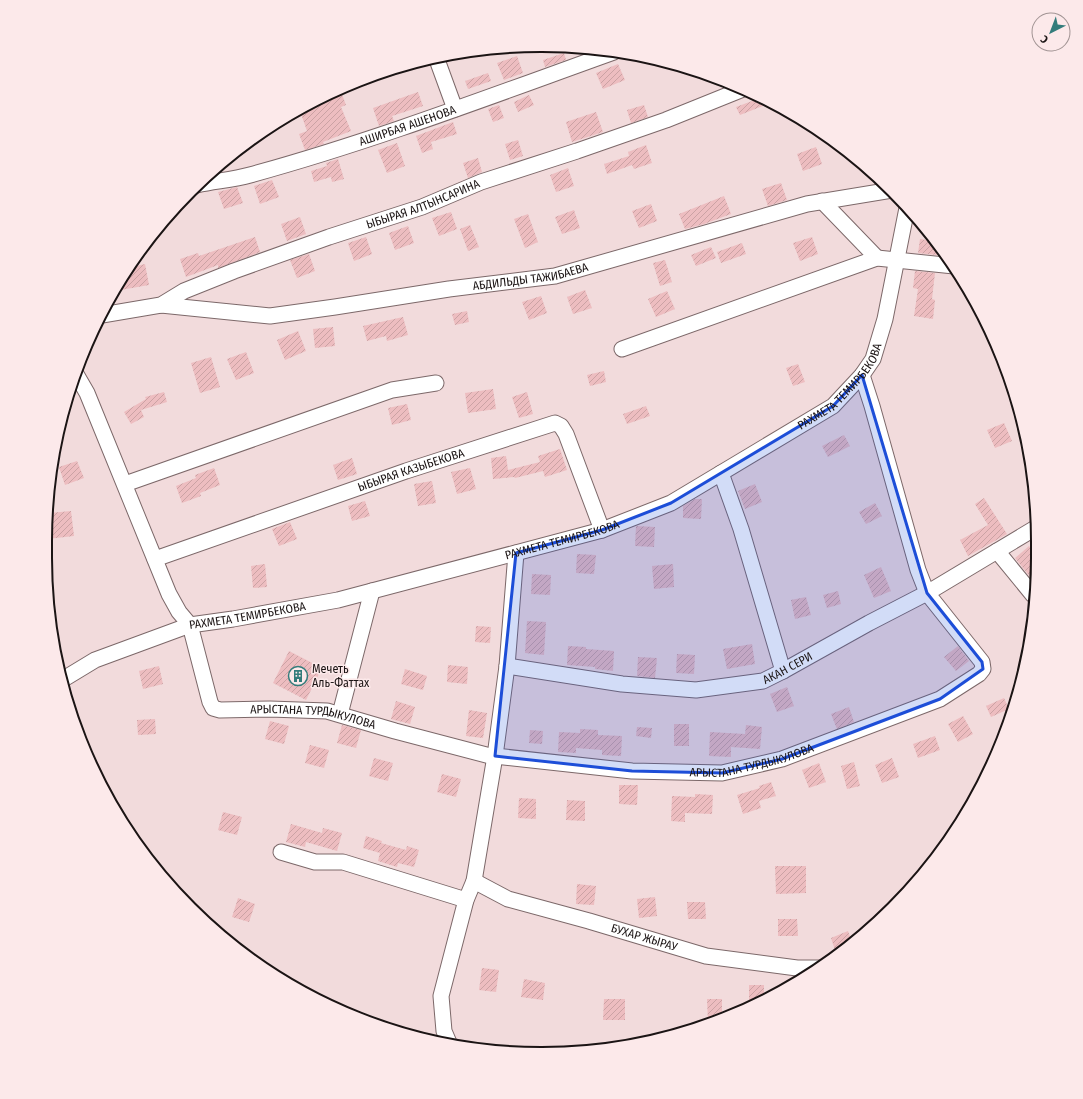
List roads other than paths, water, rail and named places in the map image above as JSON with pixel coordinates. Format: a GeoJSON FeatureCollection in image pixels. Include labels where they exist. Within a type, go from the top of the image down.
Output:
{"type":"FeatureCollection","features":[{"type":"Feature","properties":{"kind":"street","name":"АШИРБАЯ АШЕНОВА"},"geometry":{"type":"LineString","coordinates":[[210,182],[248,175],[349,145],[603,56]]}},
{"type":"Feature","properties":{"kind":"street"},"geometry":{"type":"LineString","coordinates":[[438,63],[454,109]]}},
{"type":"Feature","properties":{"kind":"street","name":"ЫБЫРАЯ АЛТЫНСАРИНА"},"geometry":{"type":"LineString","coordinates":[[108,314],[161,305],[184,291],[234,271],[329,237],[422,207],[481,182],[666,120],[736,92]]}},
{"type":"Feature","properties":{"kind":"street","name":"АБДИЛЬДЫ ТАЖИБАЕВА"},"geometry":{"type":"LineString","coordinates":[[161,305],[270,316],[449,289],[555,276],[807,204],[884,191]]}},
{"type":"Feature","properties":{"kind":"street"},"geometry":{"type":"LineString","coordinates":[[822,201],[877,258]]}},
{"type":"Feature","properties":{"kind":"street","name":"РАХМЕТА ТЕМИРБЕКОВА"},"geometry":{"type":"LineString","coordinates":[[67,677],[95,660],[190,625],[233,619],[338,600],[602,530],[671,503],[833,406],[862,375],[872,359],[885,319],[906,214]]}},
{"type":"Feature","properties":{"kind":"street"},"geometry":{"type":"LineString","coordinates":[[622,349],[877,258],[946,265]]}},
{"type":"Feature","properties":{"kind":"street"},"geometry":{"type":"LineString","coordinates":[[862,375],[918,570],[927,593]]}},
{"type":"Feature","properties":{"kind":"street"},"geometry":{"type":"LineString","coordinates":[[79,380],[87,393],[169,594],[179,612],[190,625]]}},
{"type":"Feature","properties":{"kind":"street"},"geometry":{"type":"LineString","coordinates":[[125,484],[392,390],[436,383]]}},
{"type":"Feature","properties":{"kind":"street","name":"ЫБЫРАЯ КАЗЫБЕКОВА"},"geometry":{"type":"LineString","coordinates":[[155,559],[398,474],[555,423],[561,426],[566,434],[602,530]]}},
{"type":"Feature","properties":{"kind":"street"},"geometry":{"type":"LineString","coordinates":[[721,473],[741,529],[783,671]]}},
{"type":"Feature","properties":{"kind":"street","name":"АКАН СЕРИ"},"geometry":{"type":"LineString","coordinates":[[507,666],[622,684],[696,690],[762,681],[927,593],[1031,531]]}},
{"type":"Feature","properties":{"kind":"street"},"geometry":{"type":"LineString","coordinates":[[997,551],[1030,590]]}},
{"type":"Feature","properties":{"kind":"street"},"geometry":{"type":"LineString","coordinates":[[447,1038],[444,1031],[441,996],[466,900],[474,881],[495,756],[507,666],[516,553]]}},
{"type":"Feature","properties":{"kind":"street"},"geometry":{"type":"LineString","coordinates":[[340,714],[372,591]]}},
{"type":"Feature","properties":{"kind":"street","name":"АРЫСТАНА ТУРДЫКУЛОВА"},"geometry":{"type":"LineString","coordinates":[[190,625],[210,702],[213,708],[220,710],[270,709],[327,711],[395,731],[495,756],[632,771],[722,773],[782,759],[940,699],[979,674],[983,669],[982,662],[927,593]]}},
{"type":"Feature","properties":{"kind":"street"},"geometry":{"type":"LineString","coordinates":[[281,852],[315,862],[343,862],[466,900]]}},
{"type":"Feature","properties":{"kind":"street","name":"БУХАР ЖЫРАУ"},"geometry":{"type":"LineString","coordinates":[[474,881],[508,899],[589,921],[706,956],[806,969]]}},
{"type":"Feature","properties":{"kind":"place","name":"Мечеть Аль-Фаттах"},"geometry":{"type":"Point","coordinates":[298,676]}}]}
